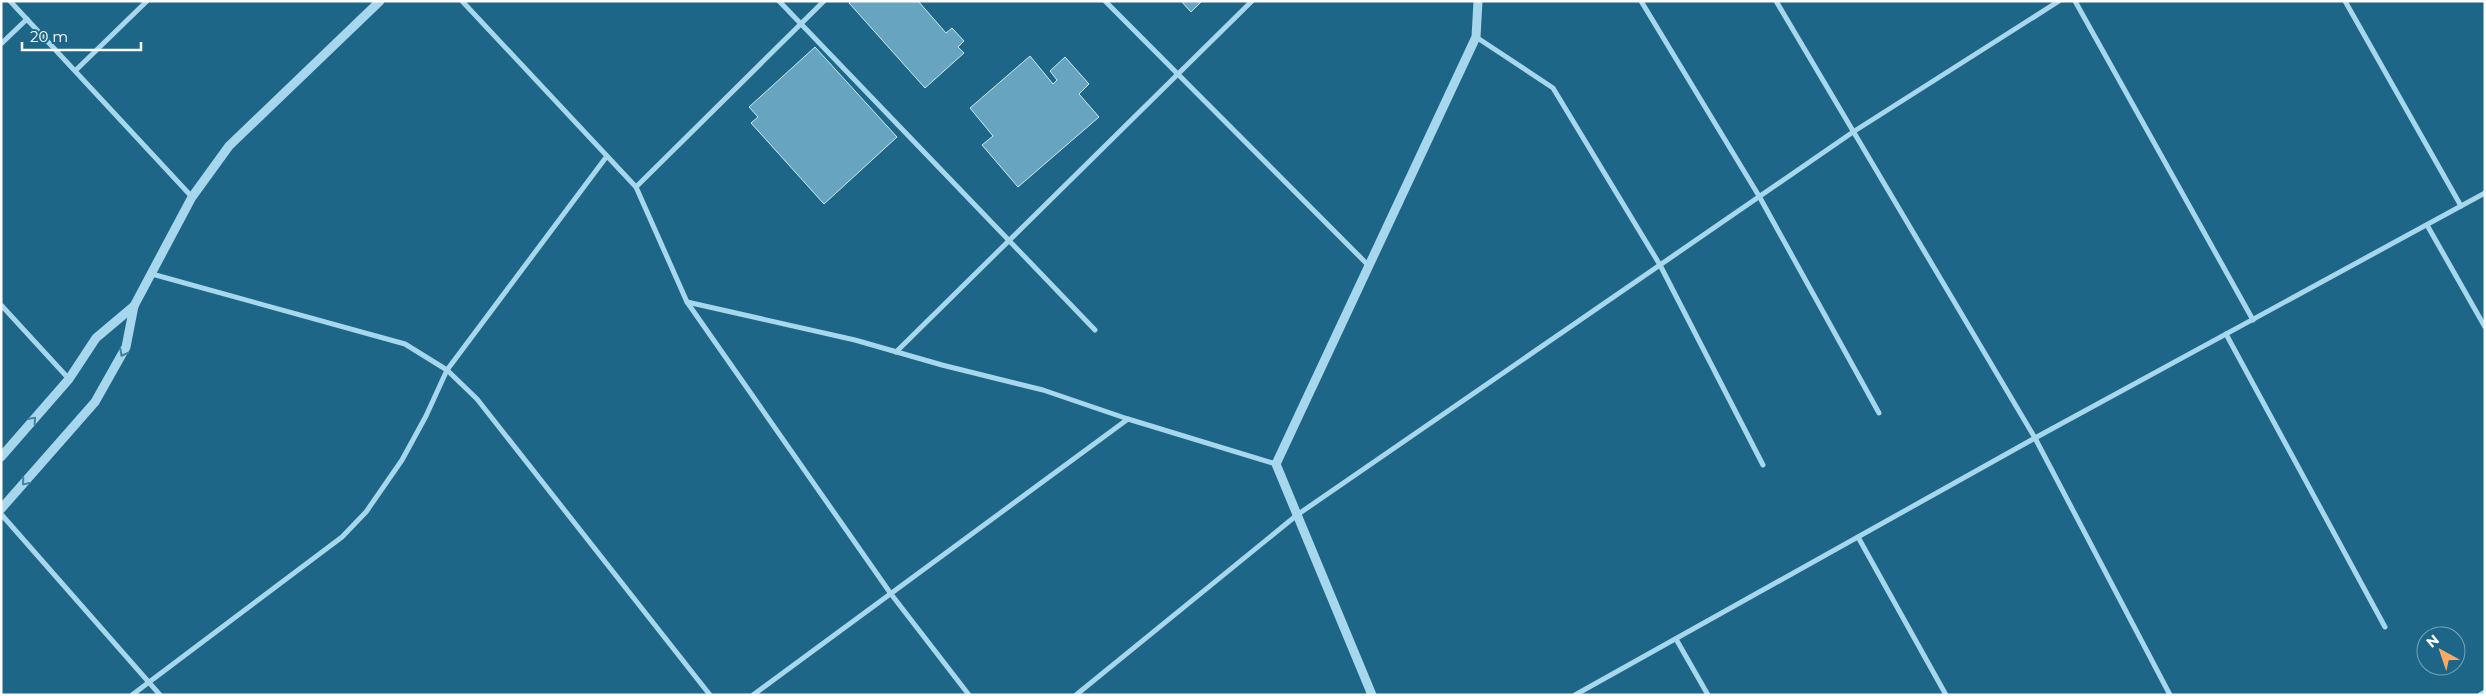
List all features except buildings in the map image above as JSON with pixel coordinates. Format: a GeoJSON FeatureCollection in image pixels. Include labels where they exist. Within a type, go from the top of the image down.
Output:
{"type":"FeatureCollection","features":[{"type":"Feature","properties":{"kind":"street"},"geometry":{"type":"LineString","coordinates":[[10,1],[192,197]]}},
{"type":"Feature","properties":{"kind":"street"},"geometry":{"type":"LineString","coordinates":[[76,70],[147,1]]}},
{"type":"Feature","properties":{"kind":"street"},"geometry":{"type":"LineString","coordinates":[[1,509],[95,402],[126,347],[134,306],[192,197],[229,146],[380,1]]}},
{"type":"Feature","properties":{"kind":"street"},"geometry":{"type":"LineString","coordinates":[[462,1],[636,187],[687,302],[891,594],[969,695]]}},
{"type":"Feature","properties":{"kind":"street"},"geometry":{"type":"LineString","coordinates":[[779,1],[1095,330]]}},
{"type":"Feature","properties":{"kind":"street"},"geometry":{"type":"LineString","coordinates":[[636,187],[824,1]]}},
{"type":"Feature","properties":{"kind":"street"},"geometry":{"type":"LineString","coordinates":[[1105,1],[1369,266]]}},
{"type":"Feature","properties":{"kind":"street"},"geometry":{"type":"LineString","coordinates":[[896,352],[1010,242],[1252,1]]}},
{"type":"Feature","properties":{"kind":"street"},"geometry":{"type":"LineString","coordinates":[[1372,695],[1276,464],[1476,38],[1478,1]]}},
{"type":"Feature","properties":{"kind":"street"},"geometry":{"type":"LineString","coordinates":[[1641,1],[1759,196],[1880,413]]}},
{"type":"Feature","properties":{"kind":"street"},"geometry":{"type":"LineString","coordinates":[[1776,1],[2035,438],[2170,695]]}},
{"type":"Feature","properties":{"kind":"street"},"geometry":{"type":"LineString","coordinates":[[1076,695],[1297,515],[1853,132],[2059,1]]}},
{"type":"Feature","properties":{"kind":"street"},"geometry":{"type":"LineString","coordinates":[[2075,1],[2253,320]]}},
{"type":"Feature","properties":{"kind":"street"},"geometry":{"type":"LineString","coordinates":[[2345,1],[2461,206]]}},
{"type":"Feature","properties":{"kind":"street"},"geometry":{"type":"LineString","coordinates":[[1,44],[27,19]]}},
{"type":"Feature","properties":{"kind":"street"},"geometry":{"type":"LineString","coordinates":[[1476,38],[1554,88],[1660,265],[1763,465]]}},
{"type":"Feature","properties":{"kind":"street"},"geometry":{"type":"LineString","coordinates":[[132,695],[342,537],[366,512],[402,460],[426,416],[447,370],[607,156]]}},
{"type":"Feature","properties":{"kind":"street"},"geometry":{"type":"LineString","coordinates":[[1575,695],[2035,438],[2485,194]]}},
{"type":"Feature","properties":{"kind":"street"},"geometry":{"type":"LineString","coordinates":[[2427,225],[2485,327]]}},
{"type":"Feature","properties":{"kind":"street"},"geometry":{"type":"LineString","coordinates":[[152,274],[406,344],[447,370],[477,399],[710,695]]}},
{"type":"Feature","properties":{"kind":"street"},"geometry":{"type":"LineString","coordinates":[[687,302],[856,340],[1043,390],[1128,419],[1276,464]]}},
{"type":"Feature","properties":{"kind":"street"},"geometry":{"type":"LineString","coordinates":[[1,305],[68,380]]}},
{"type":"Feature","properties":{"kind":"street"},"geometry":{"type":"LineString","coordinates":[[1,456],[68,380],[96,338],[134,306]]}},
{"type":"Feature","properties":{"kind":"street"},"geometry":{"type":"LineString","coordinates":[[2226,334],[2384,626]]}},
{"type":"Feature","properties":{"kind":"street"},"geometry":{"type":"LineString","coordinates":[[753,695],[1128,419]]}},
{"type":"Feature","properties":{"kind":"street"},"geometry":{"type":"LineString","coordinates":[[1,514],[150,681],[160,695]]}},
{"type":"Feature","properties":{"kind":"street"},"geometry":{"type":"LineString","coordinates":[[1858,537],[1946,695]]}},
{"type":"Feature","properties":{"kind":"street"},"geometry":{"type":"LineString","coordinates":[[1676,639],[1708,695]]}},
{"type":"Feature","properties":{"kind":"street"},"geometry":{"type":"LineString","coordinates":[[2480,695],[2485,692]]}}]}
